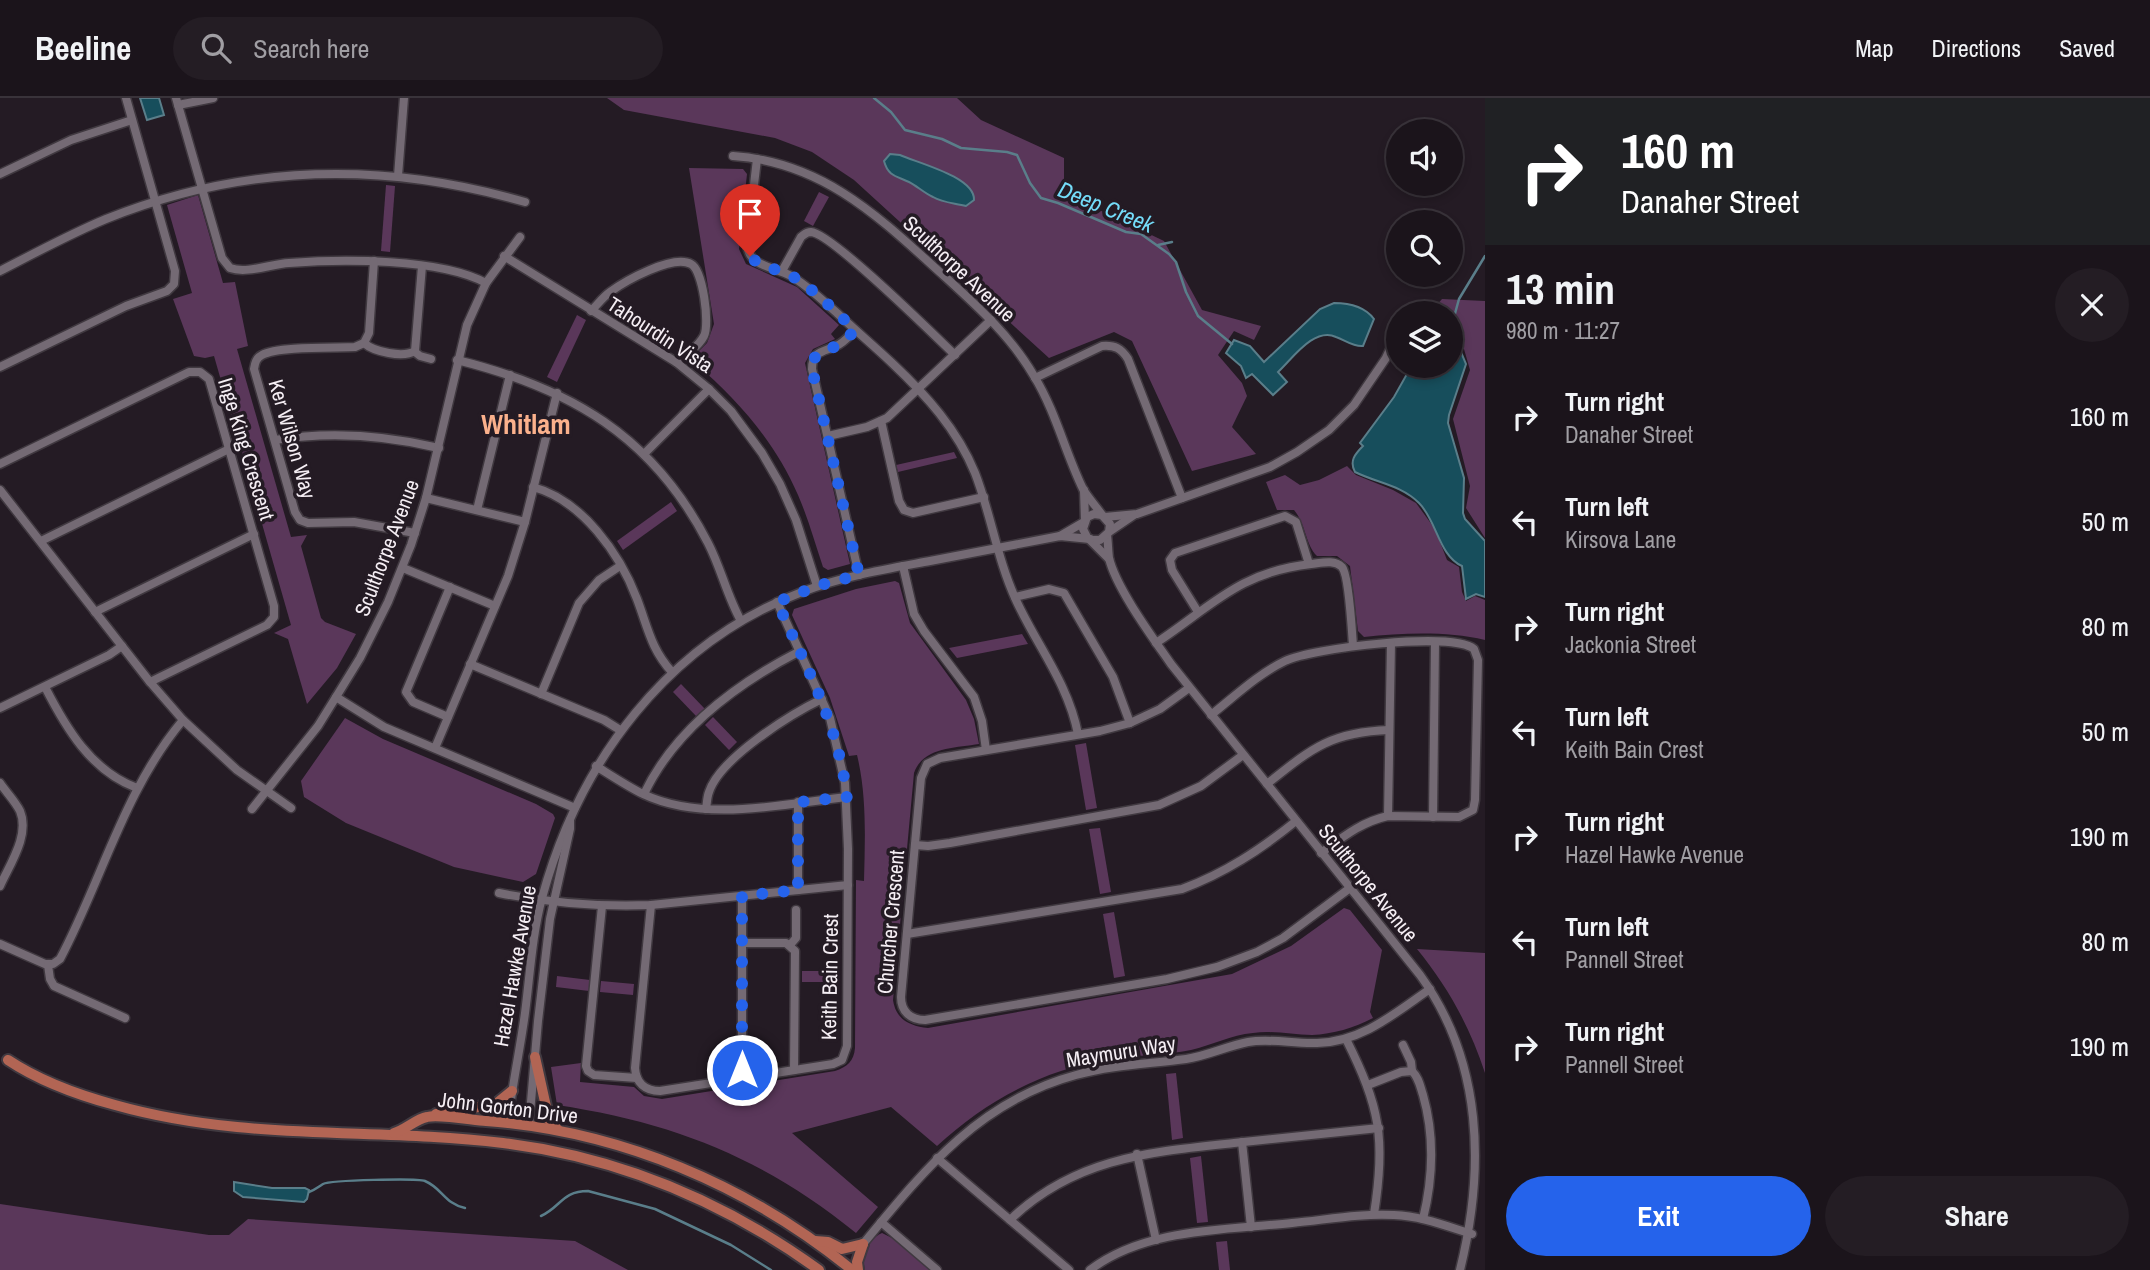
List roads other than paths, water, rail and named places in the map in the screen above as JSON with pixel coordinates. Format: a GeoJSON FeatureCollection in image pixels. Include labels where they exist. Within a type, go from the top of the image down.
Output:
{"type":"FeatureCollection","features":[{"type":"Feature","properties":{"kind":"main road","name":"John Gorton Drive"},"geometry":{"type":"LineString","coordinates":[[4,1056],[42,1079],[89,1098],[169,1119],[248,1130],[505,1143],[607,1164],[680,1189],[749,1224],[819,1270]]}},
{"type":"Feature","properties":{"kind":"main road"},"geometry":{"type":"LineString","coordinates":[[535,1058],[549,1120],[559,1130]]}},
{"type":"Feature","properties":{"kind":"main road"},"geometry":{"type":"LineString","coordinates":[[427,1117],[495,1104],[512,1091]]}},
{"type":"Feature","properties":{"kind":"main road","name":"John Gorton Drive"},"geometry":{"type":"LineString","coordinates":[[380,1136],[405,1130],[427,1117],[529,1125],[620,1146],[693,1172],[746,1198],[815,1241],[852,1270]]}},
{"type":"Feature","properties":{"kind":"main road"},"geometry":{"type":"LineString","coordinates":[[505,1143],[508,1122]]}},
{"type":"Feature","properties":{"kind":"main road"},"geometry":{"type":"LineString","coordinates":[[526,1146],[529,1125]]}},
{"type":"Feature","properties":{"kind":"main road"},"geometry":{"type":"LineString","coordinates":[[815,1241],[828,1242],[842,1249],[863,1244]]}},
{"type":"Feature","properties":{"kind":"main road"},"geometry":{"type":"LineString","coordinates":[[858,1270],[857,1262],[863,1244]]}},
{"type":"Feature","properties":{"kind":"street"},"geometry":{"type":"LineString","coordinates":[[0,367],[172,286],[176,274],[125,98]]}},
{"type":"Feature","properties":{"kind":"street"},"geometry":{"type":"LineString","coordinates":[[213,98],[177,101],[223,261],[231,268],[238,270],[330,260],[374,261],[470,276],[486,284]]}},
{"type":"Feature","properties":{"kind":"street"},"geometry":{"type":"LineString","coordinates":[[398,176],[404,98]]}},
{"type":"Feature","properties":{"kind":"street"},"geometry":{"type":"LineString","coordinates":[[0,174],[71,140],[132,120]]}},
{"type":"Feature","properties":{"kind":"street","name":"Sculthorpe Avenue"},"geometry":{"type":"LineString","coordinates":[[733,156],[797,169],[821,179],[857,201],[888,225],[991,320],[1017,350],[1035,378],[1058,424],[1084,490],[1104,516]]}},
{"type":"Feature","properties":{"kind":"street"},"geometry":{"type":"LineString","coordinates":[[757,159],[747,251],[753,260],[782,271],[813,291],[919,389],[938,410],[974,471],[1015,597],[1070,700],[1078,734]]}},
{"type":"Feature","properties":{"kind":"street"},"geometry":{"type":"LineString","coordinates":[[0,271],[104,220],[202,189],[251,180],[300,174],[398,176],[443,182],[525,202]]}},
{"type":"Feature","properties":{"kind":"street"},"geometry":{"type":"LineString","coordinates":[[782,271],[801,237],[813,232],[839,248],[955,355]]}},
{"type":"Feature","properties":{"kind":"street","name":"Sculthorpe Avenue"},"geometry":{"type":"LineString","coordinates":[[251,809],[318,726],[372,635],[402,568],[426,498],[457,360],[470,318],[486,284],[520,237]]}},
{"type":"Feature","properties":{"kind":"street","name":"Tahourdin Vista"},"geometry":{"type":"LineString","coordinates":[[504,257],[676,362],[709,389],[747,431],[772,469],[790,504],[817,586]]}},
{"type":"Feature","properties":{"kind":"street"},"geometry":{"type":"LineString","coordinates":[[374,261],[369,332],[364,343],[374,350],[408,355],[415,352]]}},
{"type":"Feature","properties":{"kind":"street"},"geometry":{"type":"LineString","coordinates":[[591,311],[610,292],[634,277],[667,265],[682,262],[692,264],[699,273],[706,330],[699,342],[676,362]]}},
{"type":"Feature","properties":{"kind":"street"},"geometry":{"type":"LineString","coordinates":[[415,352],[422,267]]}},
{"type":"Feature","properties":{"kind":"street"},"geometry":{"type":"LineString","coordinates":[[828,436],[881,421],[919,389],[991,320]]}},
{"type":"Feature","properties":{"kind":"street"},"geometry":{"type":"LineString","coordinates":[[855,330],[840,344],[820,351],[812,361],[859,575]]}},
{"type":"Feature","properties":{"kind":"street","name":"Ker Wilson Way"},"geometry":{"type":"LineString","coordinates":[[364,343],[356,347],[267,353],[258,357],[254,369],[296,514],[302,521],[375,524],[415,533]]}},
{"type":"Feature","properties":{"kind":"street"},"geometry":{"type":"LineString","coordinates":[[1035,378],[1102,346],[1116,346],[1128,359],[1182,498]]}},
{"type":"Feature","properties":{"kind":"street"},"geometry":{"type":"LineString","coordinates":[[415,352],[430,359]]}},
{"type":"Feature","properties":{"kind":"street"},"geometry":{"type":"LineString","coordinates":[[1137,514],[1090,515],[1084,521],[1083,530],[1091,539],[1100,540],[1137,514],[1270,467],[1316,439],[1354,405],[1386,358]]}},
{"type":"Feature","properties":{"kind":"street"},"geometry":{"type":"LineString","coordinates":[[457,360],[510,375],[557,393],[608,424],[644,454],[680,499],[701,531],[741,621]]}},
{"type":"Feature","properties":{"kind":"street","name":"Inge King Crescent"},"geometry":{"type":"LineString","coordinates":[[0,464],[193,371],[209,379],[275,614],[271,622],[150,682]]}},
{"type":"Feature","properties":{"kind":"street"},"geometry":{"type":"LineString","coordinates":[[477,510],[510,375]]}},
{"type":"Feature","properties":{"kind":"street"},"geometry":{"type":"LineString","coordinates":[[644,454],[709,389]]}},
{"type":"Feature","properties":{"kind":"street"},"geometry":{"type":"LineString","coordinates":[[435,748],[508,576],[525,522],[557,393]]}},
{"type":"Feature","properties":{"kind":"street"},"geometry":{"type":"LineString","coordinates":[[881,421],[899,501],[904,510],[914,513],[984,498]]}},
{"type":"Feature","properties":{"kind":"street"},"geometry":{"type":"LineString","coordinates":[[275,440],[318,435],[374,436],[439,448]]}},
{"type":"Feature","properties":{"kind":"street"},"geometry":{"type":"LineString","coordinates":[[41,541],[229,449]]}},
{"type":"Feature","properties":{"kind":"street"},"geometry":{"type":"LineString","coordinates":[[533,487],[552,493],[573,509],[601,539],[620,566],[636,597],[653,647],[672,672]]}},
{"type":"Feature","properties":{"kind":"street"},"geometry":{"type":"LineString","coordinates":[[0,489],[150,682],[183,720],[237,770],[291,808]]}},
{"type":"Feature","properties":{"kind":"street","name":"Sculthorpe Avenue"},"geometry":{"type":"LineString","coordinates":[[1084,490],[1084,521]]}},
{"type":"Feature","properties":{"kind":"street"},"geometry":{"type":"LineString","coordinates":[[426,498],[525,522]]}},
{"type":"Feature","properties":{"kind":"street"},"geometry":{"type":"LineString","coordinates":[[1104,516],[1110,524],[1108,534]]}},
{"type":"Feature","properties":{"kind":"street"},"geometry":{"type":"LineString","coordinates":[[1198,612],[1172,570],[1170,560],[1175,553],[1285,516],[1296,522],[1309,564]]}},
{"type":"Feature","properties":{"kind":"street","name":"Hazel Hawke Avenue"},"geometry":{"type":"LineString","coordinates":[[1060,536],[1084,521]]}},
{"type":"Feature","properties":{"kind":"street"},"geometry":{"type":"LineString","coordinates":[[95,611],[254,534]]}},
{"type":"Feature","properties":{"kind":"street","name":"Sculthorpe Avenue"},"geometry":{"type":"LineString","coordinates":[[1108,534],[1110,559],[1125,593],[1156,643],[1430,989],[1455,1033],[1471,1075],[1478,1109],[1482,1175],[1479,1206],[1460,1270]]}},
{"type":"Feature","properties":{"kind":"street","name":"Hazel Hawke Avenue"},"geometry":{"type":"LineString","coordinates":[[508,1122],[541,900],[562,835],[596,766],[620,730],[672,672],[741,621],[777,602],[817,586],[859,575],[1060,536],[1091,539]]}},
{"type":"Feature","properties":{"kind":"street","name":"Sculthorpe Avenue"},"geometry":{"type":"LineString","coordinates":[[1091,539],[1110,559]]}},
{"type":"Feature","properties":{"kind":"street"},"geometry":{"type":"LineString","coordinates":[[1156,643],[1217,597],[1251,579],[1280,569],[1334,562],[1344,571],[1353,646]]}},
{"type":"Feature","properties":{"kind":"street"},"geometry":{"type":"LineString","coordinates":[[541,694],[579,603],[599,580],[620,566]]}},
{"type":"Feature","properties":{"kind":"street"},"geometry":{"type":"LineString","coordinates":[[903,566],[914,614],[974,697],[982,721],[986,750]]}},
{"type":"Feature","properties":{"kind":"street"},"geometry":{"type":"LineString","coordinates":[[402,568],[495,606]]}},
{"type":"Feature","properties":{"kind":"street"},"geometry":{"type":"LineString","coordinates":[[448,717],[413,702],[406,692],[450,587]]}},
{"type":"Feature","properties":{"kind":"street"},"geometry":{"type":"LineString","coordinates":[[1015,597],[1049,589],[1064,593],[1113,677],[1130,723]]}},
{"type":"Feature","properties":{"kind":"street","name":"Keith Bain Crest"},"geometry":{"type":"LineString","coordinates":[[602,906],[586,1066],[594,1075],[637,1078],[643,1087],[656,1092],[838,1063],[847,1052],[847,797],[838,745],[822,699],[777,602]]}},
{"type":"Feature","properties":{"kind":"street"},"geometry":{"type":"LineString","coordinates":[[1388,816],[1391,643]]}},
{"type":"Feature","properties":{"kind":"street"},"geometry":{"type":"LineString","coordinates":[[1212,715],[1277,665],[1302,654],[1391,643],[1468,644],[1474,649],[1478,660],[1475,806],[1465,816],[1388,816],[1358,826],[1321,853]]}},
{"type":"Feature","properties":{"kind":"street"},"geometry":{"type":"LineString","coordinates":[[1433,817],[1435,643]]}},
{"type":"Feature","properties":{"kind":"street"},"geometry":{"type":"LineString","coordinates":[[0,708],[122,646]]}},
{"type":"Feature","properties":{"kind":"street"},"geometry":{"type":"LineString","coordinates":[[643,794],[670,754],[711,710],[756,675],[800,651]]}},
{"type":"Feature","properties":{"kind":"street"},"geometry":{"type":"LineString","coordinates":[[470,664],[604,720],[620,730]]}},
{"type":"Feature","properties":{"kind":"street"},"geometry":{"type":"LineString","coordinates":[[44,687],[64,724],[82,748],[123,783],[137,788]]}},
{"type":"Feature","properties":{"kind":"street","name":"Churcher Crescent"},"geometry":{"type":"LineString","coordinates":[[1189,688],[1160,709],[1130,723],[934,759],[925,767],[921,778],[901,1003],[908,1015],[925,1020],[1167,979],[1217,967],[1257,952],[1283,938],[1350,888]]}},
{"type":"Feature","properties":{"kind":"street"},"geometry":{"type":"LineString","coordinates":[[336,697],[384,727],[575,808]]}},
{"type":"Feature","properties":{"kind":"street"},"geometry":{"type":"LineString","coordinates":[[706,809],[708,793],[713,784],[747,747],[785,719],[822,699]]}},
{"type":"Feature","properties":{"kind":"street"},"geometry":{"type":"LineString","coordinates":[[0,944],[48,965],[60,958],[137,788],[158,753],[183,720]]}},
{"type":"Feature","properties":{"kind":"street"},"geometry":{"type":"LineString","coordinates":[[1267,785],[1301,756],[1325,741],[1356,733],[1389,730]]}},
{"type":"Feature","properties":{"kind":"street"},"geometry":{"type":"LineString","coordinates":[[915,845],[928,846],[1148,808],[1189,793],[1243,755]]}},
{"type":"Feature","properties":{"kind":"street"},"geometry":{"type":"LineString","coordinates":[[596,766],[643,794],[676,805],[706,809],[847,797]]}},
{"type":"Feature","properties":{"kind":"street"},"geometry":{"type":"LineString","coordinates":[[0,783],[20,810],[23,825],[21,838],[0,886]]}},
{"type":"Feature","properties":{"kind":"street"},"geometry":{"type":"LineString","coordinates":[[798,802],[798,890]]}},
{"type":"Feature","properties":{"kind":"street","name":"Hazel Hawke Avenue"},"geometry":{"type":"LineString","coordinates":[[529,1125],[538,1021],[554,902],[570,820]]}},
{"type":"Feature","properties":{"kind":"street"},"geometry":{"type":"LineString","coordinates":[[907,934],[1182,889],[1211,878],[1248,858],[1296,821]]}},
{"type":"Feature","properties":{"kind":"street"},"geometry":{"type":"LineString","coordinates":[[499,893],[602,906],[652,905],[848,885]]}},
{"type":"Feature","properties":{"kind":"street"},"geometry":{"type":"LineString","coordinates":[[742,896],[742,1078]]}},
{"type":"Feature","properties":{"kind":"street"},"geometry":{"type":"LineString","coordinates":[[637,1078],[635,1068],[652,905]]}},
{"type":"Feature","properties":{"kind":"street"},"geometry":{"type":"LineString","coordinates":[[790,945],[796,938],[796,910]]}},
{"type":"Feature","properties":{"kind":"street"},"geometry":{"type":"LineString","coordinates":[[742,943],[790,945],[796,955],[794,1070]]}},
{"type":"Feature","properties":{"kind":"street"},"geometry":{"type":"LineString","coordinates":[[48,965],[54,986],[125,1018]]}},
{"type":"Feature","properties":{"kind":"street","name":"Maymuru Way"},"geometry":{"type":"LineString","coordinates":[[863,1244],[937,1158],[961,1135],[999,1108],[1037,1088],[1104,1069],[1188,1059],[1249,1042],[1273,1040],[1315,1043],[1346,1039],[1368,1031],[1430,989]]}},
{"type":"Feature","properties":{"kind":"street"},"geometry":{"type":"LineString","coordinates":[[1346,1039],[1368,1085],[1379,1128],[1380,1175],[1374,1214]]}},
{"type":"Feature","properties":{"kind":"street"},"geometry":{"type":"LineString","coordinates":[[1403,1045],[1412,1071],[1418,1077],[1431,1138],[1431,1176],[1423,1219]]}},
{"type":"Feature","properties":{"kind":"street"},"geometry":{"type":"LineString","coordinates":[[1368,1085],[1401,1072],[1412,1071]]}},
{"type":"Feature","properties":{"kind":"street"},"geometry":{"type":"LineString","coordinates":[[1010,1220],[1024,1207],[1065,1180],[1105,1163],[1137,1154],[1379,1128]]}},
{"type":"Feature","properties":{"kind":"street"},"geometry":{"type":"LineString","coordinates":[[1242,1142],[1251,1227]]}},
{"type":"Feature","properties":{"kind":"street"},"geometry":{"type":"LineString","coordinates":[[1137,1154],[1156,1240]]}},
{"type":"Feature","properties":{"kind":"street"},"geometry":{"type":"LineString","coordinates":[[937,1158],[1069,1270]]}},
{"type":"Feature","properties":{"kind":"street"},"geometry":{"type":"LineString","coordinates":[[1090,1270],[1119,1252],[1156,1240],[1374,1214],[1423,1219],[1472,1234]]}},
{"type":"Feature","properties":{"kind":"street"},"geometry":{"type":"LineString","coordinates":[[881,1222],[937,1270]]}},
{"type":"Feature","properties":{"kind":"water"},"geometry":{"type":"Polygon","coordinates":[[[140,98],[159,98],[164,115],[147,120],[140,98]]]}},
{"type":"Feature","properties":{"kind":"water"},"geometry":{"type":"Polygon","coordinates":[[[890,154],[900,155],[956,178],[972,192],[974,200],[966,206],[941,201],[896,177],[890,173],[884,161],[890,154]]]}},
{"type":"Feature","properties":{"kind":"water"},"geometry":{"type":"Polygon","coordinates":[[[1334,303],[1366,311],[1374,319],[1363,346],[1328,335],[1312,340],[1278,372],[1287,382],[1273,395],[1252,374],[1246,378],[1241,366],[1226,353],[1234,340],[1250,346],[1264,362],[1320,309],[1334,303]]]}},
{"type":"Feature","properties":{"kind":"water"},"geometry":{"type":"Polygon","coordinates":[[[1405,378],[1461,378],[1448,423],[1464,478],[1463,513],[1465,519],[1485,541],[1485,597],[1476,594],[1466,599],[1462,566],[1448,554],[1419,503],[1397,488],[1355,472],[1353,461],[1363,446],[1360,443],[1405,378]]]}},
{"type":"Feature","properties":{"kind":"water"},"geometry":{"type":"Polygon","coordinates":[[[234,1182],[309,1190],[304,1202],[243,1197],[234,1191],[234,1182]]]}},
{"type":"Feature","properties":{"kind":"waterway","name":"Deep Creek"},"geometry":{"type":"LineString","coordinates":[[874,98],[891,112],[905,130],[942,139],[961,148],[1017,155],[1030,183],[1041,198],[1126,232],[1141,234],[1176,262],[1198,316],[1232,344]]}},
{"type":"Feature","properties":{"kind":"waterway"},"geometry":{"type":"LineString","coordinates":[[1158,245],[1172,242]]}},
{"type":"Feature","properties":{"kind":"waterway"},"geometry":{"type":"LineString","coordinates":[[1458,301],[1485,256]]}},
{"type":"Feature","properties":{"kind":"waterway"},"geometry":{"type":"LineString","coordinates":[[309,1192],[329,1183],[419,1180],[431,1184],[453,1203],[465,1208]]}},
{"type":"Feature","properties":{"kind":"waterway"},"geometry":{"type":"LineString","coordinates":[[541,1216],[572,1194],[588,1191],[655,1209],[731,1245],[771,1270]]}},
{"type":"Feature","properties":{"kind":"district","name":"Whitlam"},"geometry":{"type":"Point","coordinates":[526,424]}}]}
